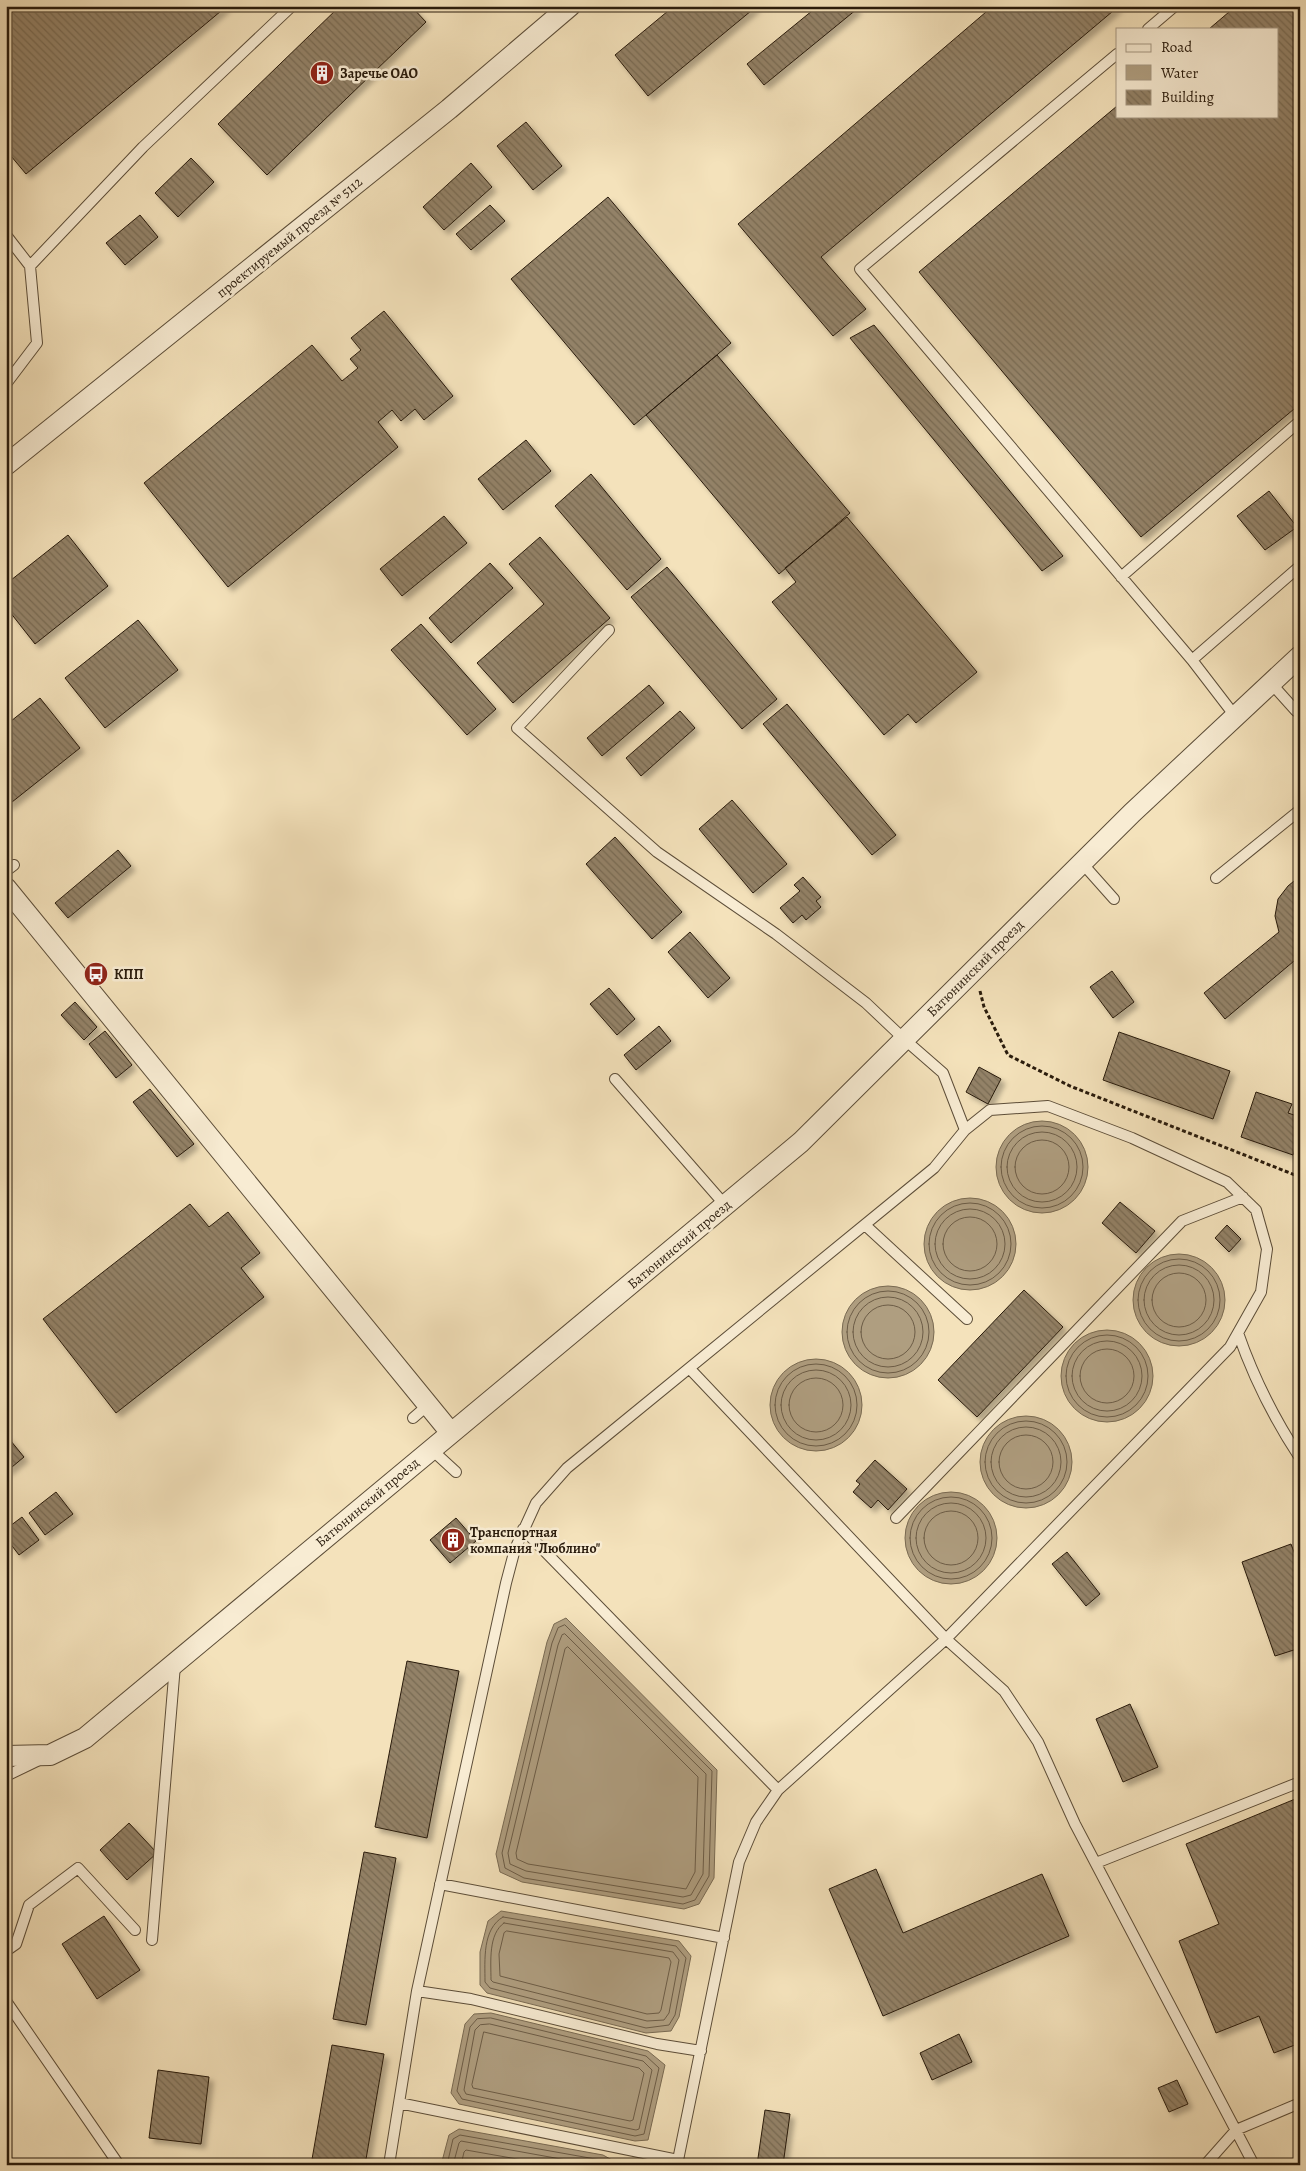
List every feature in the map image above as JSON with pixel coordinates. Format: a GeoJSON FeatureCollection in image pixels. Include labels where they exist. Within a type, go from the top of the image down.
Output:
{"type":"FeatureCollection","features":[{"type":"Feature","properties":{"kind":"street","name":"проектируемый проезд № 5112"},"geometry":{"type":"LineString","coordinates":[[6,465],[449,109],[570,6]]}},
{"type":"Feature","properties":{"kind":"street","name":"Батюнинский проезд"},"geometry":{"type":"LineString","coordinates":[[6,1756],[50,1755],[85,1738],[802,1142],[1132,812],[1300,656]]}},
{"type":"Feature","properties":{"kind":"street"},"geometry":{"type":"LineString","coordinates":[[6,888],[421,1411],[451,1433]]}},
{"type":"Feature","properties":{"kind":"lane"},"geometry":{"type":"LineString","coordinates":[[30,266],[143,147],[292,6]]}},
{"type":"Feature","properties":{"kind":"lane"},"geometry":{"type":"LineString","coordinates":[[1149,28],[1175,6]]}},
{"type":"Feature","properties":{"kind":"lane"},"geometry":{"type":"LineString","coordinates":[[1116,55],[860,269],[1192,660],[1236,716]]}},
{"type":"Feature","properties":{"kind":"lane"},"geometry":{"type":"LineString","coordinates":[[6,235],[30,266],[37,344],[6,384]]}},
{"type":"Feature","properties":{"kind":"lane"},"geometry":{"type":"LineString","coordinates":[[1121,577],[1300,421]]}},
{"type":"Feature","properties":{"kind":"lane"},"geometry":{"type":"LineString","coordinates":[[1192,660],[1300,566]]}},
{"type":"Feature","properties":{"kind":"lane"},"geometry":{"type":"LineString","coordinates":[[609,630],[517,728],[658,852],[776,934],[866,1002],[904,1040],[943,1073],[965,1130]]}},
{"type":"Feature","properties":{"kind":"lane"},"geometry":{"type":"LineString","coordinates":[[1271,682],[1296,711]]}},
{"type":"Feature","properties":{"kind":"lane"},"geometry":{"type":"LineString","coordinates":[[1216,878],[1300,810]]}},
{"type":"Feature","properties":{"kind":"lane"},"geometry":{"type":"LineString","coordinates":[[1082,863],[1114,899]]}},
{"type":"Feature","properties":{"kind":"lane"},"geometry":{"type":"LineString","coordinates":[[615,1079],[726,1205]]}},
{"type":"Feature","properties":{"kind":"lane"},"geometry":{"type":"LineString","coordinates":[[389,2165],[417,1991],[506,1583],[523,1530],[536,1503],[567,1468],[934,1168],[965,1130],[990,1110],[1048,1106],[1132,1138],[1227,1182],[1256,1210],[1267,1249],[1261,1292],[1230,1347],[946,1639],[778,1790],[756,1822],[739,1862],[678,2162],[399,2103]]}},
{"type":"Feature","properties":{"kind":"lane"},"geometry":{"type":"LineString","coordinates":[[896,1518],[1182,1221],[1243,1197]]}},
{"type":"Feature","properties":{"kind":"lane"},"geometry":{"type":"LineString","coordinates":[[865,1225],[967,1319]]}},
{"type":"Feature","properties":{"kind":"lane"},"geometry":{"type":"LineString","coordinates":[[1238,1333],[1251,1371],[1273,1416],[1300,1458]]}},
{"type":"Feature","properties":{"kind":"lane"},"geometry":{"type":"LineString","coordinates":[[690,1369],[946,1639],[1004,1691],[1038,1742],[1075,1824],[1254,2165]]}},
{"type":"Feature","properties":{"kind":"lane"},"geometry":{"type":"LineString","coordinates":[[431,1449],[456,1472]]}},
{"type":"Feature","properties":{"kind":"lane"},"geometry":{"type":"LineString","coordinates":[[523,1530],[778,1790]]}},
{"type":"Feature","properties":{"kind":"lane"},"geometry":{"type":"LineString","coordinates":[[152,1940],[175,1662]]}},
{"type":"Feature","properties":{"kind":"lane"},"geometry":{"type":"LineString","coordinates":[[6,1764],[50,1755]]}},
{"type":"Feature","properties":{"kind":"lane"},"geometry":{"type":"LineString","coordinates":[[6,1776],[50,1755]]}},
{"type":"Feature","properties":{"kind":"lane"},"geometry":{"type":"LineString","coordinates":[[1096,1863],[1300,1782]]}},
{"type":"Feature","properties":{"kind":"lane"},"geometry":{"type":"LineString","coordinates":[[6,1951],[16,1944],[28,1905],[78,1868],[136,1930]]}},
{"type":"Feature","properties":{"kind":"lane"},"geometry":{"type":"LineString","coordinates":[[440,1884],[724,1938]]}},
{"type":"Feature","properties":{"kind":"lane"},"geometry":{"type":"LineString","coordinates":[[417,1991],[470,1999],[657,2044],[700,2051]]}},
{"type":"Feature","properties":{"kind":"lane"},"geometry":{"type":"LineString","coordinates":[[6,2001],[119,2165]]}},
{"type":"Feature","properties":{"kind":"lane"},"geometry":{"type":"LineString","coordinates":[[1205,2165],[1236,2130],[1300,2103]]}},
{"type":"Feature","properties":{"kind":"path"},"geometry":{"type":"LineString","coordinates":[[975,968],[984,1007],[1008,1055],[1070,1086],[1300,1177]]}},
{"type":"Feature","properties":{"kind":"water"},"geometry":{"type":"Polygon","coordinates":[[[1042,1121],[1060,1124],[1075,1134],[1085,1149],[1088,1167],[1085,1185],[1075,1200],[1060,1210],[1042,1213],[1024,1210],[1009,1200],[999,1185],[996,1167],[999,1149],[1009,1134],[1024,1124],[1042,1121]]]}},
{"type":"Feature","properties":{"kind":"water"},"geometry":{"type":"Polygon","coordinates":[[[970,1198],[988,1201],[1003,1211],[1013,1226],[1016,1244],[1013,1262],[1003,1277],[988,1287],[970,1290],[952,1287],[937,1277],[927,1262],[924,1244],[927,1226],[937,1211],[952,1201],[970,1198]]]}},
{"type":"Feature","properties":{"kind":"water"},"geometry":{"type":"Polygon","coordinates":[[[1179,1254],[1197,1257],[1212,1267],[1222,1282],[1225,1300],[1222,1318],[1212,1333],[1197,1343],[1179,1346],[1161,1343],[1146,1333],[1136,1318],[1133,1300],[1136,1282],[1146,1267],[1161,1257],[1179,1254]]]}},
{"type":"Feature","properties":{"kind":"water"},"geometry":{"type":"Polygon","coordinates":[[[888,1286],[906,1289],[921,1299],[931,1314],[934,1332],[931,1350],[921,1365],[906,1375],[888,1378],[870,1375],[855,1365],[845,1350],[842,1332],[845,1314],[855,1299],[870,1289],[888,1286]]]}},
{"type":"Feature","properties":{"kind":"water"},"geometry":{"type":"Polygon","coordinates":[[[1107,1330],[1125,1333],[1140,1343],[1150,1358],[1153,1376],[1150,1394],[1140,1409],[1125,1419],[1107,1422],[1089,1419],[1074,1409],[1064,1394],[1061,1376],[1064,1358],[1074,1343],[1089,1333],[1107,1330]]]}},
{"type":"Feature","properties":{"kind":"water"},"geometry":{"type":"Polygon","coordinates":[[[816,1359],[834,1362],[849,1372],[859,1387],[862,1405],[859,1423],[849,1438],[834,1448],[816,1451],[798,1448],[783,1438],[773,1423],[770,1405],[773,1387],[783,1372],[798,1362],[816,1359]]]}},
{"type":"Feature","properties":{"kind":"water"},"geometry":{"type":"Polygon","coordinates":[[[1026,1416],[1044,1419],[1059,1429],[1069,1444],[1072,1462],[1069,1480],[1059,1495],[1044,1505],[1026,1508],[1008,1505],[993,1495],[983,1480],[980,1462],[983,1444],[993,1429],[1008,1419],[1026,1416]]]}},
{"type":"Feature","properties":{"kind":"water"},"geometry":{"type":"Polygon","coordinates":[[[951,1492],[969,1495],[984,1505],[994,1520],[997,1538],[994,1556],[984,1571],[969,1581],[951,1584],[933,1581],[918,1571],[908,1556],[905,1538],[908,1520],[918,1505],[933,1495],[951,1492]]]}},
{"type":"Feature","properties":{"kind":"water"},"geometry":{"type":"Polygon","coordinates":[[[566,1618],[717,1770],[714,1878],[699,1904],[684,1909],[522,1882],[500,1872],[496,1854],[547,1642],[554,1624],[566,1618]]]}},
{"type":"Feature","properties":{"kind":"water"},"geometry":{"type":"Polygon","coordinates":[[[501,1911],[679,1941],[691,1956],[679,2017],[671,2031],[646,2033],[487,1993],[480,1985],[480,1952],[488,1921],[501,1911]]]}},
{"type":"Feature","properties":{"kind":"water"},"geometry":{"type":"Polygon","coordinates":[[[491,2013],[648,2051],[665,2065],[648,2140],[635,2141],[459,2104],[451,2093],[465,2024],[474,2014],[491,2013]]]}},
{"type":"Feature","properties":{"kind":"water"},"geometry":{"type":"Polygon","coordinates":[[[459,2129],[603,2155],[621,2165],[441,2165],[449,2135],[459,2129]]]}},
{"type":"Feature","properties":{"kind":"building"},"geometry":{"type":"Polygon","coordinates":[[[6,6],[227,6],[26,174],[6,150],[6,6]]]}},
{"type":"Feature","properties":{"kind":"building","name":"Заречье ОАО"},"geometry":{"type":"Polygon","coordinates":[[[340,6],[411,6],[426,22],[267,175],[218,124],[340,6]]]}},
{"type":"Feature","properties":{"kind":"building"},"geometry":{"type":"Polygon","coordinates":[[[674,6],[757,6],[648,96],[615,55],[674,6]]]}},
{"type":"Feature","properties":{"kind":"building"},"geometry":{"type":"Polygon","coordinates":[[[818,6],[854,6],[857,9],[764,85],[747,64],[818,6]]]}},
{"type":"Feature","properties":{"kind":"building"},"geometry":{"type":"Polygon","coordinates":[[[993,6],[1119,6],[821,257],[866,309],[833,336],[738,224],[993,6]]]}},
{"type":"Feature","properties":{"kind":"building"},"geometry":{"type":"Polygon","coordinates":[[[1236,6],[1300,6],[1300,404],[1141,537],[919,272],[1116,107],[1116,118],[1278,118],[1278,28],[1210,28],[1236,6]]]}},
{"type":"Feature","properties":{"kind":"building"},"geometry":{"type":"Polygon","coordinates":[[[526,122],[562,166],[533,190],[497,146],[526,122]]]}},
{"type":"Feature","properties":{"kind":"building"},"geometry":{"type":"Polygon","coordinates":[[[191,158],[214,182],[178,217],[155,193],[191,158]]]}},
{"type":"Feature","properties":{"kind":"building"},"geometry":{"type":"Polygon","coordinates":[[[471,163],[492,187],[444,230],[423,207],[471,163]]]}},
{"type":"Feature","properties":{"kind":"building"},"geometry":{"type":"Polygon","coordinates":[[[608,197],[731,343],[634,425],[511,279],[608,197]]]}},
{"type":"Feature","properties":{"kind":"building"},"geometry":{"type":"Polygon","coordinates":[[[490,205],[505,221],[471,250],[456,234],[490,205]]]}},
{"type":"Feature","properties":{"kind":"building"},"geometry":{"type":"Polygon","coordinates":[[[140,215],[158,237],[125,265],[106,243],[140,215]]]}},
{"type":"Feature","properties":{"kind":"building"},"geometry":{"type":"Polygon","coordinates":[[[384,311],[453,396],[424,420],[415,409],[401,421],[392,410],[378,422],[398,447],[228,587],[144,483],[312,345],[342,381],[358,368],[350,359],[361,350],[351,338],[384,311]]]}},
{"type":"Feature","properties":{"kind":"building"},"geometry":{"type":"Polygon","coordinates":[[[874,325],[1063,556],[1042,571],[850,338],[874,325]]]}},
{"type":"Feature","properties":{"kind":"building"},"geometry":{"type":"Polygon","coordinates":[[[717,355],[850,513],[779,574],[646,415],[717,355]]]}},
{"type":"Feature","properties":{"kind":"building"},"geometry":{"type":"Polygon","coordinates":[[[526,440],[551,471],[503,510],[478,479],[526,440]]]}},
{"type":"Feature","properties":{"kind":"building"},"geometry":{"type":"Polygon","coordinates":[[[591,474],[661,559],[627,590],[555,506],[591,474]]]}},
{"type":"Feature","properties":{"kind":"building"},"geometry":{"type":"Polygon","coordinates":[[[1269,491],[1297,527],[1265,550],[1237,516],[1269,491]]]}},
{"type":"Feature","properties":{"kind":"building"},"geometry":{"type":"Polygon","coordinates":[[[444,516],[467,543],[402,596],[380,569],[444,516]]]}},
{"type":"Feature","properties":{"kind":"building"},"geometry":{"type":"Polygon","coordinates":[[[847,517],[977,672],[916,723],[908,714],[884,735],[772,602],[796,582],[785,568],[847,517]]]}},
{"type":"Feature","properties":{"kind":"building"},"geometry":{"type":"Polygon","coordinates":[[[68,535],[108,586],[35,644],[6,607],[6,584],[68,535]]]}},
{"type":"Feature","properties":{"kind":"building"},"geometry":{"type":"Polygon","coordinates":[[[540,537],[610,618],[513,703],[477,663],[544,604],[509,564],[540,537]]]}},
{"type":"Feature","properties":{"kind":"building"},"geometry":{"type":"Polygon","coordinates":[[[490,563],[513,588],[451,643],[429,618],[490,563]]]}},
{"type":"Feature","properties":{"kind":"building"},"geometry":{"type":"Polygon","coordinates":[[[667,567],[777,699],[742,729],[631,597],[667,567]]]}},
{"type":"Feature","properties":{"kind":"building"},"geometry":{"type":"Polygon","coordinates":[[[138,620],[178,670],[105,728],[65,678],[138,620]]]}},
{"type":"Feature","properties":{"kind":"building"},"geometry":{"type":"Polygon","coordinates":[[[421,624],[496,709],[467,735],[391,650],[421,624]]]}},
{"type":"Feature","properties":{"kind":"building"},"geometry":{"type":"Polygon","coordinates":[[[649,685],[664,703],[602,756],[587,738],[649,685]]]}},
{"type":"Feature","properties":{"kind":"building"},"geometry":{"type":"Polygon","coordinates":[[[40,698],[80,748],[7,806],[6,725],[40,698]]]}},
{"type":"Feature","properties":{"kind":"building"},"geometry":{"type":"Polygon","coordinates":[[[787,704],[896,835],[872,855],[763,724],[787,704]]]}},
{"type":"Feature","properties":{"kind":"building"},"geometry":{"type":"Polygon","coordinates":[[[680,711],[695,728],[641,776],[626,758],[680,711]]]}},
{"type":"Feature","properties":{"kind":"building"},"geometry":{"type":"Polygon","coordinates":[[[732,800],[787,864],[753,893],[699,829],[732,800]]]}},
{"type":"Feature","properties":{"kind":"building"},"geometry":{"type":"Polygon","coordinates":[[[615,837],[682,912],[652,939],[586,864],[615,837]]]}},
{"type":"Feature","properties":{"kind":"building"},"geometry":{"type":"Polygon","coordinates":[[[118,850],[131,866],[68,918],[55,903],[118,850]]]}},
{"type":"Feature","properties":{"kind":"building"},"geometry":{"type":"Polygon","coordinates":[[[1300,876],[1300,956],[1225,1019],[1204,993],[1279,932],[1275,916],[1278,899],[1288,886],[1300,876]]]}},
{"type":"Feature","properties":{"kind":"building"},"geometry":{"type":"Polygon","coordinates":[[[803,877],[821,897],[816,901],[821,907],[806,920],[802,915],[793,923],[780,908],[800,891],[794,885],[803,877]]]}},
{"type":"Feature","properties":{"kind":"building"},"geometry":{"type":"Polygon","coordinates":[[[690,932],[730,978],[708,998],[668,952],[690,932]]]}},
{"type":"Feature","properties":{"kind":"building"},"geometry":{"type":"Polygon","coordinates":[[[1112,971],[1134,1002],[1113,1018],[1090,987],[1112,971]]]}},
{"type":"Feature","properties":{"kind":"building"},"geometry":{"type":"Polygon","coordinates":[[[609,988],[635,1019],[617,1035],[590,1004],[609,988]]]}},
{"type":"Feature","properties":{"kind":"building"},"geometry":{"type":"Polygon","coordinates":[[[75,1002],[97,1027],[84,1040],[61,1015],[75,1002]]]}},
{"type":"Feature","properties":{"kind":"building"},"geometry":{"type":"Polygon","coordinates":[[[659,1026],[671,1041],[636,1070],[624,1055],[659,1026]]]}},
{"type":"Feature","properties":{"kind":"building"},"geometry":{"type":"Polygon","coordinates":[[[105,1031],[132,1065],[116,1078],[89,1044],[105,1031]]]}},
{"type":"Feature","properties":{"kind":"building"},"geometry":{"type":"Polygon","coordinates":[[[1119,1032],[1230,1071],[1213,1119],[1103,1080],[1119,1032]]]}},
{"type":"Feature","properties":{"kind":"building"},"geometry":{"type":"Polygon","coordinates":[[[979,1067],[1001,1079],[988,1104],[966,1092],[979,1067]]]}},
{"type":"Feature","properties":{"kind":"building"},"geometry":{"type":"Polygon","coordinates":[[[150,1089],[194,1144],[177,1157],[133,1102],[150,1089]]]}},
{"type":"Feature","properties":{"kind":"building"},"geometry":{"type":"Polygon","coordinates":[[[1256,1092],[1292,1104],[1288,1113],[1300,1117],[1300,1134],[1293,1155],[1241,1137],[1256,1092]]]}},
{"type":"Feature","properties":{"kind":"building"},"geometry":{"type":"Polygon","coordinates":[[[1120,1202],[1155,1231],[1136,1253],[1102,1223],[1120,1202]]]}},
{"type":"Feature","properties":{"kind":"building"},"geometry":{"type":"Polygon","coordinates":[[[190,1204],[209,1227],[228,1212],[260,1253],[241,1268],[264,1297],[116,1413],[43,1319],[190,1204]]]}},
{"type":"Feature","properties":{"kind":"building"},"geometry":{"type":"Polygon","coordinates":[[[1227,1225],[1241,1239],[1229,1252],[1215,1238],[1227,1225]]]}},
{"type":"Feature","properties":{"kind":"building"},"geometry":{"type":"Polygon","coordinates":[[[1024,1290],[1063,1327],[977,1417],[938,1380],[1024,1290]]]}},
{"type":"Feature","properties":{"kind":"building"},"geometry":{"type":"Polygon","coordinates":[[[6,1435],[24,1457],[6,1472],[6,1435]]]}},
{"type":"Feature","properties":{"kind":"building"},"geometry":{"type":"Polygon","coordinates":[[[875,1460],[907,1489],[888,1510],[878,1500],[871,1508],[853,1492],[860,1484],[856,1481],[875,1460]]]}},
{"type":"Feature","properties":{"kind":"building"},"geometry":{"type":"Polygon","coordinates":[[[56,1492],[73,1514],[45,1535],[29,1513],[56,1492]]]}},
{"type":"Feature","properties":{"kind":"building"},"geometry":{"type":"Polygon","coordinates":[[[22,1517],[39,1540],[19,1555],[6,1538],[6,1529],[22,1517]]]}},
{"type":"Feature","properties":{"kind":"building","name":"Транспортная компания \"Люблино\""},"geometry":{"type":"Polygon","coordinates":[[[456,1518],[476,1541],[450,1563],[430,1540],[456,1518]]]}},
{"type":"Feature","properties":{"kind":"building"},"geometry":{"type":"Polygon","coordinates":[[[1291,1544],[1300,1568],[1300,1648],[1275,1656],[1242,1562],[1291,1544]]]}},
{"type":"Feature","properties":{"kind":"building"},"geometry":{"type":"Polygon","coordinates":[[[1067,1552],[1100,1594],[1086,1606],[1052,1564],[1067,1552]]]}},
{"type":"Feature","properties":{"kind":"building"},"geometry":{"type":"Polygon","coordinates":[[[407,1661],[459,1671],[427,1838],[375,1827],[407,1661]]]}},
{"type":"Feature","properties":{"kind":"building"},"geometry":{"type":"Polygon","coordinates":[[[1130,1704],[1158,1767],[1123,1782],[1096,1719],[1130,1704]]]}},
{"type":"Feature","properties":{"kind":"building"},"geometry":{"type":"Polygon","coordinates":[[[1300,1797],[1300,2043],[1274,2053],[1259,2016],[1216,2033],[1179,1941],[1219,1924],[1186,1844],[1300,1797]]]}},
{"type":"Feature","properties":{"kind":"building"},"geometry":{"type":"Polygon","coordinates":[[[129,1823],[157,1853],[127,1880],[100,1850],[129,1823]]]}},
{"type":"Feature","properties":{"kind":"building"},"geometry":{"type":"Polygon","coordinates":[[[364,1852],[396,1858],[366,2025],[333,2019],[364,1852]]]}},
{"type":"Feature","properties":{"kind":"building"},"geometry":{"type":"Polygon","coordinates":[[[876,1869],[903,1933],[1042,1874],[1069,1936],[883,2016],[829,1889],[876,1869]]]}},
{"type":"Feature","properties":{"kind":"building"},"geometry":{"type":"Polygon","coordinates":[[[104,1916],[140,1970],[97,1999],[62,1944],[104,1916]]]}},
{"type":"Feature","properties":{"kind":"building"},"geometry":{"type":"Polygon","coordinates":[[[959,2034],[972,2062],[932,2080],[920,2053],[959,2034]]]}},
{"type":"Feature","properties":{"kind":"building"},"geometry":{"type":"Polygon","coordinates":[[[332,2045],[384,2054],[365,2165],[311,2165],[332,2045]]]}},
{"type":"Feature","properties":{"kind":"building"},"geometry":{"type":"Polygon","coordinates":[[[158,2070],[209,2077],[201,2144],[149,2138],[158,2070]]]}},
{"type":"Feature","properties":{"kind":"building"},"geometry":{"type":"Polygon","coordinates":[[[1177,2080],[1188,2104],[1169,2112],[1158,2088],[1177,2080]]]}},
{"type":"Feature","properties":{"kind":"building"},"geometry":{"type":"Polygon","coordinates":[[[765,2110],[790,2114],[783,2165],[757,2165],[765,2110]]]}},
{"type":"Feature","properties":{"kind":"place","name":"Заречье ОАО"},"geometry":{"type":"Point","coordinates":[322,73]}},
{"type":"Feature","properties":{"kind":"place","name":"КПП"},"geometry":{"type":"Point","coordinates":[96,974]}},
{"type":"Feature","properties":{"kind":"place","name":"Транспортная компания \"Люблино\""},"geometry":{"type":"Point","coordinates":[453,1540]}}]}
